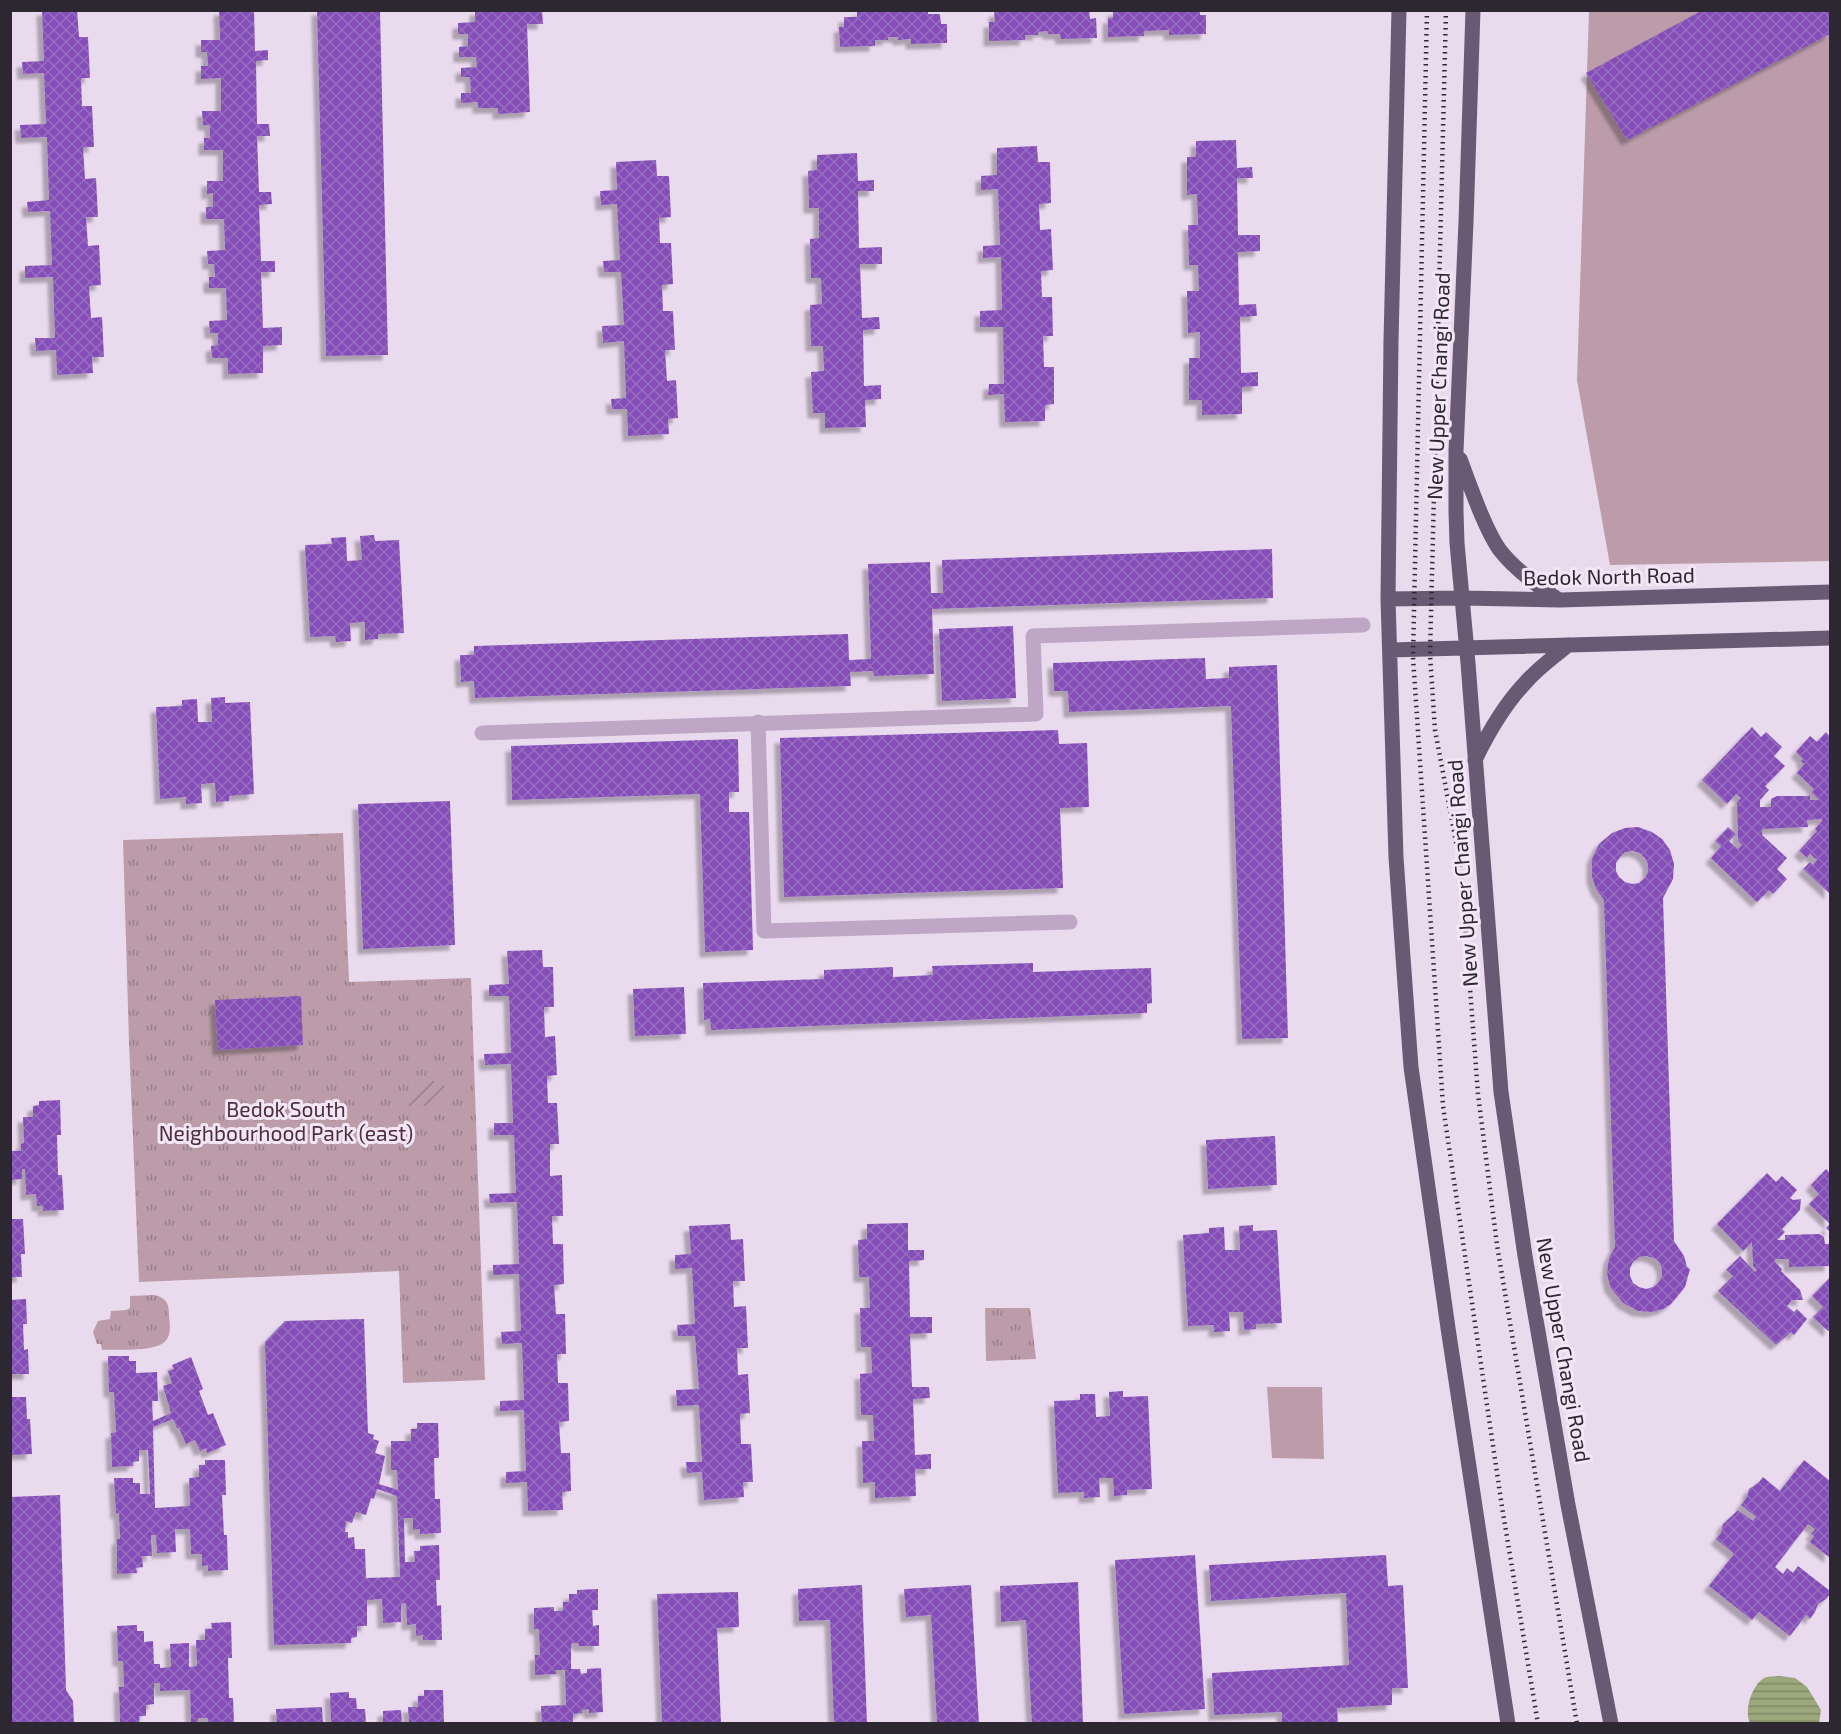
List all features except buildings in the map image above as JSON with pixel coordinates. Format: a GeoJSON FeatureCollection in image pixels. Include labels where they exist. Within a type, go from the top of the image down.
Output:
{"type":"FeatureCollection","features":[{"type":"Feature","properties":{"kind":"main road"},"geometry":{"type":"LineString","coordinates":[[1399,10],[1391,341],[1388,600],[1396,856],[1412,1067],[1448,1328],[1508,1724]]}},
{"type":"Feature","properties":{"kind":"main road","name":"New Upper Changi Road"},"geometry":{"type":"LineString","coordinates":[[1473,10],[1456,451],[1457,543],[1467,647],[1474,760],[1501,1092],[1525,1256],[1572,1528],[1611,1724]]}},
{"type":"Feature","properties":{"kind":"main road"},"geometry":{"type":"LineString","coordinates":[[1456,451],[1499,549],[1537,585],[1560,600]]}},
{"type":"Feature","properties":{"kind":"main road","name":"Bedok North Road"},"geometry":{"type":"LineString","coordinates":[[1388,600],[1462,598],[1560,600],[1830,592]]}},
{"type":"Feature","properties":{"kind":"main road"},"geometry":{"type":"LineString","coordinates":[[1390,650],[1830,638]]}},
{"type":"Feature","properties":{"kind":"main road"},"geometry":{"type":"LineString","coordinates":[[1474,760],[1508,703],[1526,681],[1568,645]]}},
{"type":"Feature","properties":{"kind":"street"},"geometry":{"type":"LineString","coordinates":[[482,733],[1036,714],[1033,636],[1364,626]]}},
{"type":"Feature","properties":{"kind":"street"},"geometry":{"type":"LineString","coordinates":[[758,722],[764,931],[1070,922]]}},
{"type":"Feature","properties":{"kind":"green space"},"geometry":{"type":"Polygon","coordinates":[[[1589,11],[1830,11],[1830,561],[1610,565],[1577,380],[1589,11]]]}},
{"type":"Feature","properties":{"kind":"green space","name":"Bedok South Neighbourhood Park (east)"},"geometry":{"type":"Polygon","coordinates":[[[343,833],[349,982],[471,978],[485,1380],[403,1383],[399,1271],[139,1282],[123,840],[343,833]]]}},
{"type":"Feature","properties":{"kind":"green space"},"geometry":{"type":"Polygon","coordinates":[[[429,1080],[446,1087],[430,1105],[406,1106],[408,1096],[413,1089],[429,1080]]]}},
{"type":"Feature","properties":{"kind":"green space"},"geometry":{"type":"Polygon","coordinates":[[[155,1295],[165,1300],[168,1305],[170,1328],[167,1339],[163,1343],[147,1348],[102,1350],[93,1332],[98,1321],[110,1319],[111,1311],[130,1308],[130,1296],[155,1295]]]}},
{"type":"Feature","properties":{"kind":"green space"},"geometry":{"type":"Polygon","coordinates":[[[985,1308],[1030,1308],[1036,1359],[986,1361],[985,1308]]]}},
{"type":"Feature","properties":{"kind":"green space"},"geometry":{"type":"Polygon","coordinates":[[[1267,1387],[1322,1387],[1324,1459],[1272,1458],[1267,1387]]]}},
{"type":"Feature","properties":{"kind":"shaded area"},"geometry":{"type":"Polygon","coordinates":[[[1779,1676],[1795,1678],[1807,1687],[1821,1710],[1819,1723],[1750,1723],[1748,1706],[1755,1687],[1764,1678],[1779,1676]]]}},
{"type":"Feature","properties":{"kind":"railway"},"geometry":{"type":"LineString","coordinates":[[1427,10],[1413,657],[1443,1106],[1502,1507],[1538,1724]]}},
{"type":"Feature","properties":{"kind":"railway"},"geometry":{"type":"LineString","coordinates":[[1446,10],[1430,654],[1435,730],[1461,869],[1478,1094],[1497,1245],[1577,1724]]}}]}
